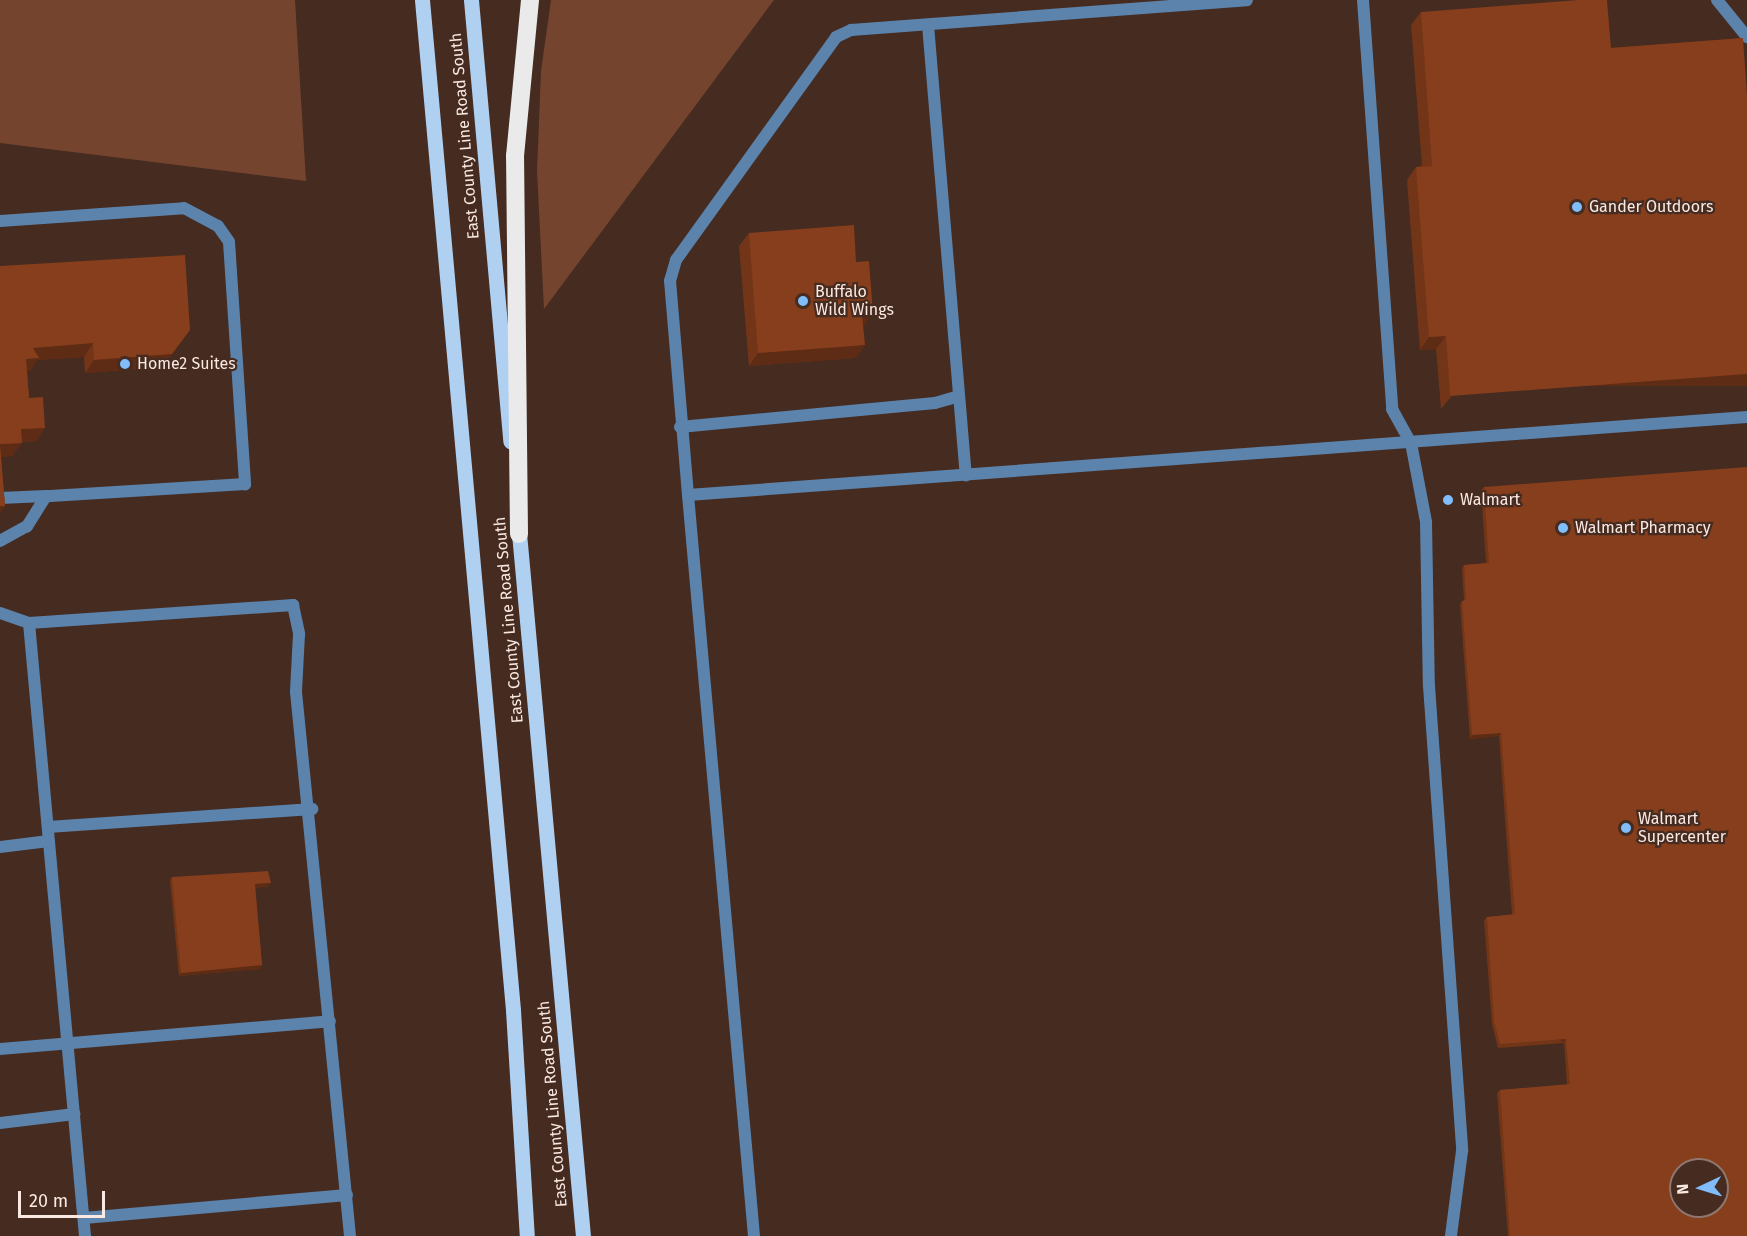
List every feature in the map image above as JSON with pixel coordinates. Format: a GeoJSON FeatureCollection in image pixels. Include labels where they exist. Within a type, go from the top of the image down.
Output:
{"type":"FeatureCollection","features":[{"type":"Feature","properties":{"kind":"highway"},"geometry":{"type":"LineString","coordinates":[[519,534],[515,156],[530,0]]}},
{"type":"Feature","properties":{"kind":"main road","name":"East County Line Road South"},"geometry":{"type":"LineString","coordinates":[[422,0],[513,1010],[527,1236]]}},
{"type":"Feature","properties":{"kind":"main road","name":"East County Line Road South"},"geometry":{"type":"LineString","coordinates":[[471,0],[583,1236]]}},
{"type":"Feature","properties":{"kind":"lane"},"geometry":{"type":"LineString","coordinates":[[754,1236],[680,426],[670,281],[676,260],[836,37],[851,30],[1247,0]]}},
{"type":"Feature","properties":{"kind":"lane"},"geometry":{"type":"LineString","coordinates":[[1363,0],[1392,410],[1412,443],[1426,522],[1429,686],[1460,1114],[1462,1173],[1451,1236]]}},
{"type":"Feature","properties":{"kind":"lane"},"geometry":{"type":"LineString","coordinates":[[1717,0],[1747,37]]}},
{"type":"Feature","properties":{"kind":"lane"},"geometry":{"type":"LineString","coordinates":[[928,25],[966,475]]}},
{"type":"Feature","properties":{"kind":"lane"},"geometry":{"type":"LineString","coordinates":[[0,221],[184,208],[202,214],[229,242],[245,484],[0,498]]}},
{"type":"Feature","properties":{"kind":"lane"},"geometry":{"type":"LineString","coordinates":[[680,426],[935,403],[959,396]]}},
{"type":"Feature","properties":{"kind":"lane"},"geometry":{"type":"LineString","coordinates":[[688,495],[1747,417]]}},
{"type":"Feature","properties":{"kind":"lane"},"geometry":{"type":"LineString","coordinates":[[0,541],[27,526],[46,496]]}},
{"type":"Feature","properties":{"kind":"lane"},"geometry":{"type":"LineString","coordinates":[[0,613],[29,623],[293,605],[299,634],[296,692],[312,809],[350,1236]]}},
{"type":"Feature","properties":{"kind":"lane"},"geometry":{"type":"LineString","coordinates":[[29,623],[85,1236]]}},
{"type":"Feature","properties":{"kind":"lane"},"geometry":{"type":"LineString","coordinates":[[48,827],[312,809]]}},
{"type":"Feature","properties":{"kind":"lane"},"geometry":{"type":"LineString","coordinates":[[0,847],[49,841]]}},
{"type":"Feature","properties":{"kind":"lane"},"geometry":{"type":"LineString","coordinates":[[0,1049],[67,1041],[330,1021]]}},
{"type":"Feature","properties":{"kind":"lane"},"geometry":{"type":"LineString","coordinates":[[0,1123],[74,1114]]}},
{"type":"Feature","properties":{"kind":"lane"},"geometry":{"type":"LineString","coordinates":[[84,1218],[346,1195]]}},
{"type":"Feature","properties":{"kind":"shaded area"},"geometry":{"type":"Polygon","coordinates":[[[0,0],[295,0],[306,181],[0,143],[0,0]]]}},
{"type":"Feature","properties":{"kind":"shaded area"},"geometry":{"type":"Polygon","coordinates":[[[551,0],[774,0],[544,309],[537,171],[541,71],[551,0]]]}},
{"type":"Feature","properties":{"kind":"building","name":"Gander Outdoors"},"geometry":{"type":"Polygon","coordinates":[[[1578,0],[1607,0],[1611,48],[1743,38],[1747,95],[1747,374],[1450,396],[1446,336],[1429,337],[1416,167],[1432,166],[1421,12],[1578,0]]]}},
{"type":"Feature","properties":{"kind":"building","name":"Buffalo Wild Wings"},"geometry":{"type":"Polygon","coordinates":[[[854,225],[856,262],[869,261],[873,313],[862,314],[865,345],[758,353],[749,233],[854,225]]]}},
{"type":"Feature","properties":{"kind":"building","name":"Home2 Suites"},"geometry":{"type":"Polygon","coordinates":[[[185,255],[190,330],[172,354],[94,360],[93,343],[33,348],[39,358],[26,359],[29,398],[43,397],[45,428],[21,429],[22,443],[0,444],[0,266],[185,255]]]}},
{"type":"Feature","properties":{"kind":"building"},"geometry":{"type":"Polygon","coordinates":[[[0,444],[5,506],[0,506],[0,444]]]}},
{"type":"Feature","properties":{"kind":"building","name":"Walmart Supercenter"},"geometry":{"type":"Polygon","coordinates":[[[1747,467],[1747,1236],[1510,1236],[1500,1090],[1570,1084],[1566,1039],[1500,1044],[1494,1021],[1487,917],[1515,914],[1501,733],[1472,735],[1462,601],[1466,600],[1464,565],[1489,563],[1484,487],[1747,467]]]}},
{"type":"Feature","properties":{"kind":"building"},"geometry":{"type":"Polygon","coordinates":[[[268,871],[271,883],[255,884],[262,965],[181,973],[172,877],[268,871]]]}},
{"type":"Feature","properties":{"kind":"place","name":"Gander Outdoors"},"geometry":{"type":"Point","coordinates":[1577,207]}},
{"type":"Feature","properties":{"kind":"place","name":"Buffalo Wild Wings"},"geometry":{"type":"Point","coordinates":[803,301]}},
{"type":"Feature","properties":{"kind":"place","name":"Home2 Suites"},"geometry":{"type":"Point","coordinates":[125,364]}},
{"type":"Feature","properties":{"kind":"place","name":"Walmart"},"geometry":{"type":"Point","coordinates":[1448,500]}},
{"type":"Feature","properties":{"kind":"place","name":"Walmart Pharmacy"},"geometry":{"type":"Point","coordinates":[1563,528]}},
{"type":"Feature","properties":{"kind":"place","name":"Walmart Supercenter"},"geometry":{"type":"Point","coordinates":[1626,828]}}]}
